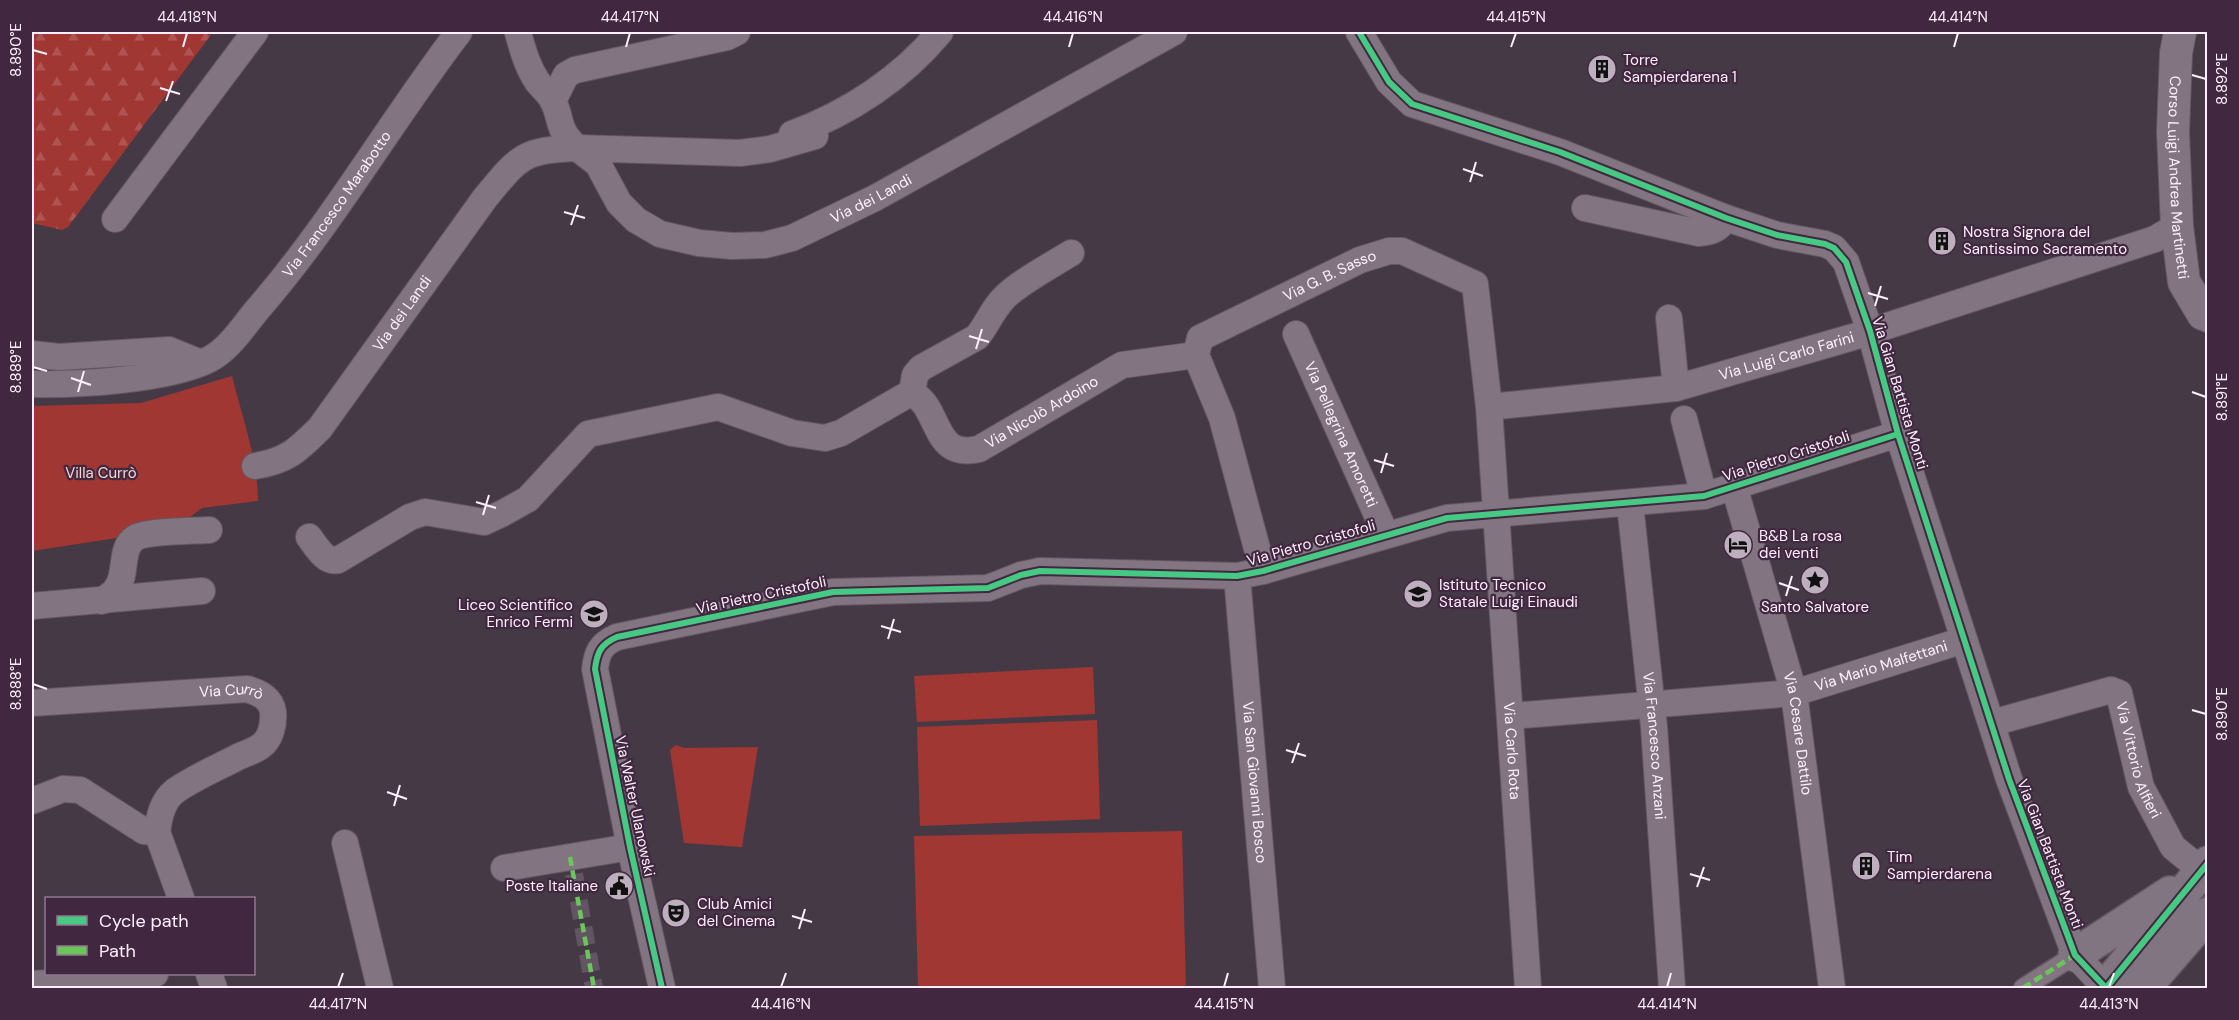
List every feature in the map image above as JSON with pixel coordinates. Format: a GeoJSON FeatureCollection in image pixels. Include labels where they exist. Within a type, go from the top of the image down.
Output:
{"type":"FeatureCollection","features":[{"type":"Feature","properties":{"kind":"main road"},"geometry":{"type":"LineString","coordinates":[[2075,955],[2202,870]]}},
{"type":"Feature","properties":{"kind":"main road"},"geometry":{"type":"LineString","coordinates":[[2107,988],[2202,870]]}},
{"type":"Feature","properties":{"kind":"main road"},"geometry":{"type":"LineString","coordinates":[[2144,988],[2208,914]]}},
{"type":"Feature","properties":{"kind":"street"},"geometry":{"type":"LineString","coordinates":[[115,219],[255,32]]}},
{"type":"Feature","properties":{"kind":"street","name":"Via Francesco Marabotto"},"geometry":{"type":"LineString","coordinates":[[32,384],[114,379],[164,373],[201,363],[225,348],[276,288],[459,32]]}},
{"type":"Feature","properties":{"kind":"street"},"geometry":{"type":"LineString","coordinates":[[519,33],[526,62],[538,84],[553,100],[566,75],[575,70],[727,37],[737,32]]}},
{"type":"Feature","properties":{"kind":"street","name":"Via dei Landi"},"geometry":{"type":"LineString","coordinates":[[696,151],[760,144],[795,133],[852,105],[895,78],[921,55],[940,32]]}},
{"type":"Feature","properties":{"kind":"street","name":"Via dei Landi"},"geometry":{"type":"LineString","coordinates":[[553,100],[560,127],[568,140],[598,164],[619,203],[636,220],[660,234],[699,243],[732,246],[765,245],[792,238],[875,198],[1174,32]]}},
{"type":"Feature","properties":{"kind":"street","name":"Via Gian Battista Monti"},"geometry":{"type":"LineString","coordinates":[[1359,32],[1389,82],[1412,104],[1560,152],[1726,218],[1777,235],[1820,242],[1834,248],[1846,262],[1870,331],[1898,434],[2009,779],[2075,955]]}},
{"type":"Feature","properties":{"kind":"street","name":"Corso Luigi Andrea Martinetti"},"geometry":{"type":"LineString","coordinates":[[2180,32],[2176,53],[2173,132],[2176,226],[2184,282],[2203,314],[2208,316]]}},
{"type":"Feature","properties":{"kind":"street","name":"Via dei Landi"},"geometry":{"type":"LineString","coordinates":[[255,466],[272,463],[296,451],[320,428],[485,198],[519,160],[535,151],[577,148],[740,153],[770,149],[815,136]]}},
{"type":"Feature","properties":{"kind":"street"},"geometry":{"type":"LineString","coordinates":[[1585,208],[1699,233],[1713,232],[1726,218]]}},
{"type":"Feature","properties":{"kind":"street","name":"Via Luigi Carlo Farini"},"geometry":{"type":"LineString","coordinates":[[1489,407],[1676,388],[1870,331],[2155,239],[2176,226]]}},
{"type":"Feature","properties":{"kind":"street","name":"Via G. B. Sasso"},"geometry":{"type":"LineString","coordinates":[[1196,355],[1200,338],[1206,334],[1360,260],[1389,251],[1402,251],[1475,284],[1489,407],[1496,514]]}},
{"type":"Feature","properties":{"kind":"street"},"geometry":{"type":"LineString","coordinates":[[309,537],[332,561],[338,560],[410,517],[425,512],[484,522],[528,499],[588,434],[718,407],[792,433],[825,438],[841,433],[918,398],[915,375],[921,368],[977,337],[1006,296],[1071,253]]}},
{"type":"Feature","properties":{"kind":"street"},"geometry":{"type":"LineString","coordinates":[[1669,318],[1676,388]]}},
{"type":"Feature","properties":{"kind":"street","name":"Via Pellegrina Amoretti"},"geometry":{"type":"LineString","coordinates":[[1296,334],[1386,534]]}},
{"type":"Feature","properties":{"kind":"street"},"geometry":{"type":"LineString","coordinates":[[32,354],[59,357],[168,350],[201,363]]}},
{"type":"Feature","properties":{"kind":"street"},"geometry":{"type":"LineString","coordinates":[[1196,355],[1222,418],[1263,571]]}},
{"type":"Feature","properties":{"kind":"street","name":"Via Nicolò Ardoino"},"geometry":{"type":"LineString","coordinates":[[918,398],[942,437],[953,448],[961,451],[979,449],[1122,365],[1196,355]]}},
{"type":"Feature","properties":{"kind":"street"},"geometry":{"type":"LineString","coordinates":[[1684,419],[1704,496]]}},
{"type":"Feature","properties":{"kind":"street","name":"Via Pietro Cristofoli"},"geometry":{"type":"LineString","coordinates":[[617,638],[834,592],[988,588],[1021,575],[1040,571],[1237,576],[1263,571],[1447,518],[1704,496],[1898,434]]}},
{"type":"Feature","properties":{"kind":"street","name":"Via Cesare Dattilo"},"geometry":{"type":"LineString","coordinates":[[1734,486],[1794,693],[1832,988]]}},
{"type":"Feature","properties":{"kind":"street","name":"Via Francesco Anzani"},"geometry":{"type":"LineString","coordinates":[[1630,504],[1654,727],[1672,988]]}},
{"type":"Feature","properties":{"kind":"street","name":"Via Carlo Rota"},"geometry":{"type":"LineString","coordinates":[[1496,514],[1528,988]]}},
{"type":"Feature","properties":{"kind":"street"},"geometry":{"type":"LineString","coordinates":[[102,601],[117,588],[129,545],[136,537],[209,530]]}},
{"type":"Feature","properties":{"kind":"street","name":"Via San Giovanni Bosco"},"geometry":{"type":"LineString","coordinates":[[1237,576],[1272,988]]}},
{"type":"Feature","properties":{"kind":"street"},"geometry":{"type":"LineString","coordinates":[[32,606],[201,591]]}},
{"type":"Feature","properties":{"kind":"street","name":"Via Walter Ulanowski"},"geometry":{"type":"LineString","coordinates":[[617,638],[604,643],[598,652],[595,669],[630,847],[662,988]]}},
{"type":"Feature","properties":{"kind":"street","name":"Via Mario Malfettani"},"geometry":{"type":"LineString","coordinates":[[1510,716],[1794,693],[1964,640]]}},
{"type":"Feature","properties":{"kind":"street","name":"Via Currò"},"geometry":{"type":"LineString","coordinates":[[32,703],[248,690],[259,692],[267,698],[273,715],[271,733],[267,739],[261,746],[214,768],[173,792],[160,813],[157,832]]}},
{"type":"Feature","properties":{"kind":"street","name":"Via Vittorio Alfieri"},"geometry":{"type":"LineString","coordinates":[[1992,723],[2115,690],[2120,697],[2141,787],[2173,847],[2202,870]]}},
{"type":"Feature","properties":{"kind":"street"},"geometry":{"type":"LineString","coordinates":[[32,801],[63,789],[80,790],[144,831],[157,832],[181,897]]}},
{"type":"Feature","properties":{"kind":"street"},"geometry":{"type":"LineString","coordinates":[[345,843],[380,988]]}},
{"type":"Feature","properties":{"kind":"street","name":"Via Walter Ulanowski"},"geometry":{"type":"LineString","coordinates":[[504,868],[572,866],[630,847]]}},
{"type":"Feature","properties":{"kind":"street"},"geometry":{"type":"LineString","coordinates":[[2023,988],[2075,955],[2107,988]]}},
{"type":"Feature","properties":{"kind":"street"},"geometry":{"type":"LineString","coordinates":[[32,984],[132,982],[153,975]]}},
{"type":"Feature","properties":{"kind":"green space"},"geometry":{"type":"Polygon","coordinates":[[[32,32],[213,32],[68,227],[62,230],[32,223],[32,32]]]}},
{"type":"Feature","properties":{"kind":"green space","name":"Villa Currò"},"geometry":{"type":"Polygon","coordinates":[[[232,376],[252,454],[258,501],[202,508],[182,523],[123,537],[32,551],[32,406],[141,403],[232,376]]]}},
{"type":"Feature","properties":{"kind":"green space"},"geometry":{"type":"Polygon","coordinates":[[[1093,667],[1095,714],[917,722],[914,676],[1093,667]]]}},
{"type":"Feature","properties":{"kind":"green space"},"geometry":{"type":"Polygon","coordinates":[[[1097,720],[1100,819],[920,826],[917,727],[1097,720]]]}},
{"type":"Feature","properties":{"kind":"green space"},"geometry":{"type":"Polygon","coordinates":[[[676,745],[684,748],[758,747],[742,847],[684,843],[670,750],[676,745]]]}},
{"type":"Feature","properties":{"kind":"green space"},"geometry":{"type":"Polygon","coordinates":[[[1182,831],[1186,988],[918,988],[914,836],[1182,831]]]}},
{"type":"Feature","properties":{"kind":"tunnel"},"geometry":{"type":"LineString","coordinates":[[574,874],[594,988]]}},
{"type":"Feature","properties":{"kind":"marked path"},"geometry":{"type":"LineString","coordinates":[[570,857],[594,988]]}},
{"type":"Feature","properties":{"kind":"marked path"},"geometry":{"type":"LineString","coordinates":[[2023,988],[2075,955]]}},
{"type":"Feature","properties":{"kind":"cycle path"},"geometry":{"type":"LineString","coordinates":[[1359,32],[1389,82],[1412,104],[1560,152],[1726,218],[1777,235],[1825,244],[1834,248],[1846,262],[1870,331],[1898,434],[2009,779],[2075,955],[2106,988],[2208,863]]}},
{"type":"Feature","properties":{"kind":"cycle path"},"geometry":{"type":"LineString","coordinates":[[662,988],[630,847],[595,669],[601,649],[617,637],[833,592],[988,588],[1021,575],[1040,571],[1237,576],[1263,571],[1447,518],[1704,496],[1898,434]]}},
{"type":"Feature","properties":{"kind":"place","name":"Torre Sampierdarena 1"},"geometry":{"type":"Point","coordinates":[1602,69]}},
{"type":"Feature","properties":{"kind":"place","name":"Nostra Signora del Santissimo Sacramento"},"geometry":{"type":"Point","coordinates":[1942,241]}},
{"type":"Feature","properties":{"kind":"place","name":"B&B La rosa dei venti"},"geometry":{"type":"Point","coordinates":[1738,545]}},
{"type":"Feature","properties":{"kind":"place","name":"Santo Salvatore"},"geometry":{"type":"Point","coordinates":[1815,580]}},
{"type":"Feature","properties":{"kind":"place","name":"Istituto Tecnico Statale Luigi Einaudi"},"geometry":{"type":"Point","coordinates":[1418,594]}},
{"type":"Feature","properties":{"kind":"place","name":"Liceo Scientifico Enrico Fermi"},"geometry":{"type":"Point","coordinates":[594,614]}},
{"type":"Feature","properties":{"kind":"place","name":"Tim Sampierdarena"},"geometry":{"type":"Point","coordinates":[1866,866]}},
{"type":"Feature","properties":{"kind":"place","name":"Poste Italiane"},"geometry":{"type":"Point","coordinates":[619,886]}},
{"type":"Feature","properties":{"kind":"place","name":"Club Amici del Cinema"},"geometry":{"type":"Point","coordinates":[676,913]}}]}
